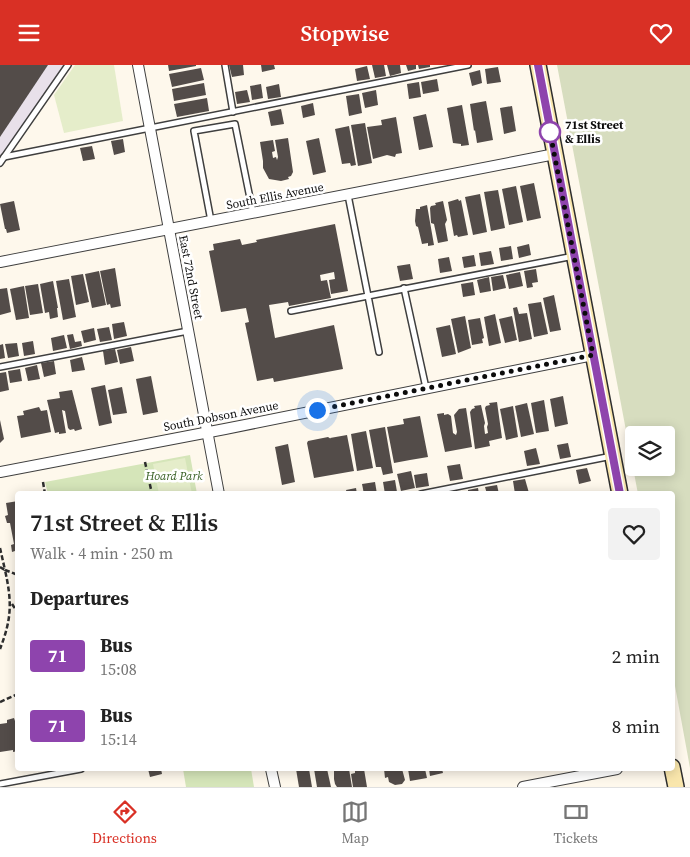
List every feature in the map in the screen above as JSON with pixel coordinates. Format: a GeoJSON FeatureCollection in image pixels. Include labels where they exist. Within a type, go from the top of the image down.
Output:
{"type":"FeatureCollection","features":[{"type":"Feature","properties":{"kind":"main road"},"geometry":{"type":"LineString","coordinates":[[538,65],[619,491]]}},
{"type":"Feature","properties":{"kind":"main road"},"geometry":{"type":"LineString","coordinates":[[673,771],[676,787]]}},
{"type":"Feature","properties":{"kind":"street","name":"East 72nd Street"},"geometry":{"type":"LineString","coordinates":[[138,65],[218,491]]}},
{"type":"Feature","properties":{"kind":"street","name":"South Ellis Avenue"},"geometry":{"type":"LineString","coordinates":[[0,261],[555,154]]}},
{"type":"Feature","properties":{"kind":"street","name":"South Dobson Avenue"},"geometry":{"type":"LineString","coordinates":[[0,472],[593,355]]}},
{"type":"Feature","properties":{"kind":"street"},"geometry":{"type":"LineString","coordinates":[[271,771],[275,787]]}},
{"type":"Feature","properties":{"kind":"street"},"geometry":{"type":"LineString","coordinates":[[523,787],[606,771]]}},
{"type":"Feature","properties":{"kind":"lane"},"geometry":{"type":"LineString","coordinates":[[0,163],[68,65]]}},
{"type":"Feature","properties":{"kind":"lane"},"geometry":{"type":"LineString","coordinates":[[225,65],[232,112]]}},
{"type":"Feature","properties":{"kind":"lane"},"geometry":{"type":"LineString","coordinates":[[4,157],[468,65]]}},
{"type":"Feature","properties":{"kind":"lane"},"geometry":{"type":"LineString","coordinates":[[211,221],[194,131],[235,124],[253,213]]}},
{"type":"Feature","properties":{"kind":"lane"},"geometry":{"type":"LineString","coordinates":[[348,194],[379,352]]}},
{"type":"Feature","properties":{"kind":"lane"},"geometry":{"type":"LineString","coordinates":[[291,311],[574,256]]}},
{"type":"Feature","properties":{"kind":"lane"},"geometry":{"type":"LineString","coordinates":[[404,288],[426,388]]}},
{"type":"Feature","properties":{"kind":"lane"},"geometry":{"type":"LineString","coordinates":[[0,367],[188,331]]}},
{"type":"Feature","properties":{"kind":"lane"},"geometry":{"type":"LineString","coordinates":[[436,491],[613,456]]}},
{"type":"Feature","properties":{"kind":"lane"},"geometry":{"type":"LineString","coordinates":[[0,784],[70,771]]}},
{"type":"Feature","properties":{"kind":"path"},"geometry":{"type":"LineString","coordinates":[[145,462],[151,491]]}},
{"type":"Feature","properties":{"kind":"path"},"geometry":{"type":"LineString","coordinates":[[43,482],[44,491]]}},
{"type":"Feature","properties":{"kind":"path"},"geometry":{"type":"LineString","coordinates":[[0,548],[11,603],[8,624],[0,649]]}},
{"type":"Feature","properties":{"kind":"path"},"geometry":{"type":"LineString","coordinates":[[0,567],[15,574]]}},
{"type":"Feature","properties":{"kind":"path"},"geometry":{"type":"LineString","coordinates":[[11,603],[15,609]]}},
{"type":"Feature","properties":{"kind":"path"},"geometry":{"type":"LineString","coordinates":[[0,702],[15,696]]}},
{"type":"Feature","properties":{"kind":"shaded area"},"geometry":{"type":"Polygon","coordinates":[[[0,65],[68,65],[0,163],[0,65]]]}},
{"type":"Feature","properties":{"kind":"green space"},"geometry":{"type":"Polygon","coordinates":[[[75,65],[114,65],[123,121],[64,133],[54,95],[75,65]]]}},
{"type":"Feature","properties":{"kind":"green space"},"geometry":{"type":"Polygon","coordinates":[[[557,65],[690,65],[690,768],[675,686],[675,491],[637,491],[635,476],[675,476],[675,426],[625,426],[557,65]]]}},
{"type":"Feature","properties":{"kind":"green space","name":"Hoard Park"},"geometry":{"type":"Polygon","coordinates":[[[190,455],[196,491],[47,491],[45,482],[190,455]]]}},
{"type":"Feature","properties":{"kind":"green space"},"geometry":{"type":"Polygon","coordinates":[[[185,458],[191,491],[158,491],[153,464],[185,458]]]}},
{"type":"Feature","properties":{"kind":"green space"},"geometry":{"type":"Polygon","coordinates":[[[183,771],[251,771],[254,787],[186,787],[183,771]]]}},
{"type":"Feature","properties":{"kind":"building"},"geometry":{"type":"Polygon","coordinates":[[[0,65],[48,65],[0,137],[0,65]]]}},
{"type":"Feature","properties":{"kind":"building"},"geometry":{"type":"Polygon","coordinates":[[[168,65],[196,65],[196,66],[169,71],[168,65]]]}},
{"type":"Feature","properties":{"kind":"building"},"geometry":{"type":"Polygon","coordinates":[[[229,65],[243,65],[244,75],[232,77],[229,65]]]}},
{"type":"Feature","properties":{"kind":"building"},"geometry":{"type":"Polygon","coordinates":[[[261,65],[274,65],[275,69],[262,72],[261,65]]]}},
{"type":"Feature","properties":{"kind":"building"},"geometry":{"type":"Polygon","coordinates":[[[372,65],[384,65],[386,76],[375,78],[372,65]]]}},
{"type":"Feature","properties":{"kind":"building"},"geometry":{"type":"Polygon","coordinates":[[[387,65],[400,65],[401,73],[390,76],[387,65]]]}},
{"type":"Feature","properties":{"kind":"building"},"geometry":{"type":"Polygon","coordinates":[[[406,65],[416,65],[416,69],[408,71],[406,65]]]}},
{"type":"Feature","properties":{"kind":"building"},"geometry":{"type":"Polygon","coordinates":[[[418,65],[430,65],[430,67],[419,69],[418,65]]]}},
{"type":"Feature","properties":{"kind":"building"},"geometry":{"type":"Polygon","coordinates":[[[367,66],[370,79],[357,81],[355,69],[367,66]]]}},
{"type":"Feature","properties":{"kind":"building"},"geometry":{"type":"Polygon","coordinates":[[[498,67],[501,82],[487,84],[485,69],[498,67]]]}},
{"type":"Feature","properties":{"kind":"building"},"geometry":{"type":"Polygon","coordinates":[[[201,68],[204,80],[172,87],[169,74],[201,68]]]}},
{"type":"Feature","properties":{"kind":"building"},"geometry":{"type":"Polygon","coordinates":[[[480,70],[482,83],[472,86],[469,73],[480,70]]]}},
{"type":"Feature","properties":{"kind":"building"},"geometry":{"type":"Polygon","coordinates":[[[437,79],[439,91],[423,94],[421,82],[437,79]]]}},
{"type":"Feature","properties":{"kind":"building"},"geometry":{"type":"Polygon","coordinates":[[[419,82],[421,97],[409,99],[407,84],[419,82]]]}},
{"type":"Feature","properties":{"kind":"building"},"geometry":{"type":"Polygon","coordinates":[[[204,83],[206,95],[174,101],[172,89],[204,83]]]}},
{"type":"Feature","properties":{"kind":"building"},"geometry":{"type":"Polygon","coordinates":[[[261,84],[263,98],[252,100],[250,86],[261,84]]]}},
{"type":"Feature","properties":{"kind":"building"},"geometry":{"type":"Polygon","coordinates":[[[279,84],[281,97],[268,99],[266,87],[279,84]]]}},
{"type":"Feature","properties":{"kind":"building"},"geometry":{"type":"Polygon","coordinates":[[[247,90],[250,102],[237,104],[235,92],[247,90]]]}},
{"type":"Feature","properties":{"kind":"building"},"geometry":{"type":"Polygon","coordinates":[[[376,90],[378,105],[365,108],[362,93],[376,90]]]}},
{"type":"Feature","properties":{"kind":"building"},"geometry":{"type":"Polygon","coordinates":[[[359,94],[362,113],[349,116],[346,96],[359,94]]]}},
{"type":"Feature","properties":{"kind":"building"},"geometry":{"type":"Polygon","coordinates":[[[207,98],[209,111],[177,117],[174,104],[207,98]]]}},
{"type":"Feature","properties":{"kind":"building"},"geometry":{"type":"Polygon","coordinates":[[[486,101],[493,140],[477,143],[470,104],[486,101]]]}},
{"type":"Feature","properties":{"kind":"building"},"geometry":{"type":"Polygon","coordinates":[[[313,103],[315,115],[303,118],[301,106],[313,103]]]}},
{"type":"Feature","properties":{"kind":"building"},"geometry":{"type":"Polygon","coordinates":[[[462,105],[469,145],[461,146],[461,144],[453,143],[447,108],[462,105]]]}},
{"type":"Feature","properties":{"kind":"building"},"geometry":{"type":"Polygon","coordinates":[[[512,106],[516,131],[504,134],[500,108],[512,106]]]}},
{"type":"Feature","properties":{"kind":"building"},"geometry":{"type":"Polygon","coordinates":[[[281,109],[284,124],[271,126],[268,112],[281,109]]]}},
{"type":"Feature","properties":{"kind":"building"},"geometry":{"type":"Polygon","coordinates":[[[426,114],[433,147],[419,150],[413,117],[426,114]]]}},
{"type":"Feature","properties":{"kind":"building"},"geometry":{"type":"Polygon","coordinates":[[[396,117],[402,153],[396,154],[395,157],[387,155],[373,159],[367,127],[382,125],[381,120],[396,117]]]}},
{"type":"Feature","properties":{"kind":"building"},"geometry":{"type":"Polygon","coordinates":[[[365,123],[372,163],[358,166],[351,125],[365,123]]]}},
{"type":"Feature","properties":{"kind":"building"},"geometry":{"type":"Polygon","coordinates":[[[349,126],[356,165],[351,166],[350,163],[342,164],[335,129],[349,126]]]}},
{"type":"Feature","properties":{"kind":"building"},"geometry":{"type":"Polygon","coordinates":[[[288,138],[293,172],[288,177],[289,179],[281,181],[269,179],[263,168],[260,142],[273,140],[275,151],[272,152],[273,158],[276,157],[277,160],[275,140],[288,138]]]}},
{"type":"Feature","properties":{"kind":"building"},"geometry":{"type":"Polygon","coordinates":[[[319,138],[326,172],[313,175],[306,141],[319,138]]]}},
{"type":"Feature","properties":{"kind":"building"},"geometry":{"type":"Polygon","coordinates":[[[123,139],[125,152],[114,155],[111,141],[123,139]]]}},
{"type":"Feature","properties":{"kind":"building"},"geometry":{"type":"Polygon","coordinates":[[[92,146],[95,159],[83,161],[80,148],[92,146]]]}},
{"type":"Feature","properties":{"kind":"building"},"geometry":{"type":"Polygon","coordinates":[[[534,183],[541,218],[527,221],[520,186],[534,183]]]}},
{"type":"Feature","properties":{"kind":"building"},"geometry":{"type":"Polygon","coordinates":[[[516,186],[523,222],[509,225],[502,189],[516,186]]]}},
{"type":"Feature","properties":{"kind":"building"},"geometry":{"type":"Polygon","coordinates":[[[498,190],[505,228],[491,231],[484,192],[498,190]]]}},
{"type":"Feature","properties":{"kind":"building"},"geometry":{"type":"Polygon","coordinates":[[[480,194],[487,232],[473,235],[465,197],[480,194]]]}},
{"type":"Feature","properties":{"kind":"building"},"geometry":{"type":"Polygon","coordinates":[[[458,199],[459,201],[461,200],[468,235],[458,237],[457,235],[454,236],[448,202],[458,199]]]}},
{"type":"Feature","properties":{"kind":"building"},"geometry":{"type":"Polygon","coordinates":[[[14,201],[20,230],[7,233],[0,204],[14,201]]]}},
{"type":"Feature","properties":{"kind":"building"},"geometry":{"type":"Polygon","coordinates":[[[443,201],[447,220],[445,224],[448,241],[438,243],[434,224],[431,223],[430,208],[436,205],[435,203],[443,201]]]}},
{"type":"Feature","properties":{"kind":"building"},"geometry":{"type":"Polygon","coordinates":[[[427,205],[434,245],[428,246],[428,243],[422,244],[415,221],[416,209],[427,205]]]}},
{"type":"Feature","properties":{"kind":"building"},"geometry":{"type":"Polygon","coordinates":[[[335,224],[348,291],[331,294],[329,280],[335,279],[334,272],[320,275],[321,281],[327,280],[331,298],[289,306],[288,302],[269,305],[275,338],[334,325],[343,369],[274,382],[273,378],[257,381],[245,323],[249,322],[246,308],[221,312],[209,251],[214,250],[213,244],[240,239],[242,245],[257,242],[256,240],[335,224]]]}},
{"type":"Feature","properties":{"kind":"building"},"geometry":{"type":"Polygon","coordinates":[[[529,244],[531,255],[519,258],[517,247],[529,244]]]}},
{"type":"Feature","properties":{"kind":"building"},"geometry":{"type":"Polygon","coordinates":[[[511,246],[513,259],[501,261],[499,248],[511,246]]]}},
{"type":"Feature","properties":{"kind":"building"},"geometry":{"type":"Polygon","coordinates":[[[491,251],[494,264],[481,266],[479,253],[491,251]]]}},
{"type":"Feature","properties":{"kind":"building"},"geometry":{"type":"Polygon","coordinates":[[[474,255],[476,266],[464,268],[462,257],[474,255]]]}},
{"type":"Feature","properties":{"kind":"building"},"geometry":{"type":"Polygon","coordinates":[[[449,257],[452,271],[440,273],[438,259],[449,257]]]}},
{"type":"Feature","properties":{"kind":"building"},"geometry":{"type":"Polygon","coordinates":[[[410,264],[413,279],[400,281],[397,266],[410,264]]]}},
{"type":"Feature","properties":{"kind":"building"},"geometry":{"type":"Polygon","coordinates":[[[115,268],[121,306],[111,308],[110,304],[107,305],[100,271],[115,268]]]}},
{"type":"Feature","properties":{"kind":"building"},"geometry":{"type":"Polygon","coordinates":[[[536,269],[538,282],[532,283],[533,287],[527,288],[524,271],[536,269]]]}},
{"type":"Feature","properties":{"kind":"building"},"geometry":{"type":"Polygon","coordinates":[[[99,271],[106,305],[92,308],[85,274],[99,271]]]}},
{"type":"Feature","properties":{"kind":"building"},"geometry":{"type":"Polygon","coordinates":[[[520,272],[523,286],[509,289],[506,275],[520,272]]]}},
{"type":"Feature","properties":{"kind":"building"},"geometry":{"type":"Polygon","coordinates":[[[83,274],[89,302],[76,305],[71,276],[83,274]]]}},
{"type":"Feature","properties":{"kind":"building"},"geometry":{"type":"Polygon","coordinates":[[[503,275],[506,288],[493,291],[491,277],[503,275]]]}},
{"type":"Feature","properties":{"kind":"building"},"geometry":{"type":"Polygon","coordinates":[[[489,277],[491,291],[480,293],[477,280],[489,277]]]}},
{"type":"Feature","properties":{"kind":"building"},"geometry":{"type":"Polygon","coordinates":[[[69,279],[76,317],[63,320],[56,281],[69,279]]]}},
{"type":"Feature","properties":{"kind":"building"},"geometry":{"type":"Polygon","coordinates":[[[53,281],[58,317],[50,319],[49,312],[45,313],[40,284],[53,281]]]}},
{"type":"Feature","properties":{"kind":"building"},"geometry":{"type":"Polygon","coordinates":[[[473,282],[475,295],[463,297],[461,284],[473,282]]]}},
{"type":"Feature","properties":{"kind":"building"},"geometry":{"type":"Polygon","coordinates":[[[38,284],[43,313],[30,315],[25,286],[38,284]]]}},
{"type":"Feature","properties":{"kind":"building"},"geometry":{"type":"Polygon","coordinates":[[[24,286],[29,318],[16,320],[10,289],[24,286]]]}},
{"type":"Feature","properties":{"kind":"building"},"geometry":{"type":"Polygon","coordinates":[[[7,288],[11,312],[0,315],[0,289],[7,288]]]}},
{"type":"Feature","properties":{"kind":"building"},"geometry":{"type":"Polygon","coordinates":[[[554,295],[561,330],[550,332],[543,298],[554,295]]]}},
{"type":"Feature","properties":{"kind":"building"},"geometry":{"type":"Polygon","coordinates":[[[541,302],[548,334],[534,337],[528,304],[541,302]]]}},
{"type":"Feature","properties":{"kind":"building"},"geometry":{"type":"Polygon","coordinates":[[[517,307],[519,314],[527,313],[532,339],[519,342],[513,308],[517,307]]]}},
{"type":"Feature","properties":{"kind":"building"},"geometry":{"type":"Polygon","coordinates":[[[495,314],[501,343],[489,346],[484,317],[495,314]]]}},
{"type":"Feature","properties":{"kind":"building"},"geometry":{"type":"Polygon","coordinates":[[[465,316],[471,348],[458,353],[451,319],[465,316]]]}},
{"type":"Feature","properties":{"kind":"building"},"geometry":{"type":"Polygon","coordinates":[[[512,316],[517,340],[505,343],[499,319],[512,316]]]}},
{"type":"Feature","properties":{"kind":"building"},"geometry":{"type":"Polygon","coordinates":[[[480,318],[484,338],[482,339],[483,343],[472,345],[468,320],[480,318]]]}},
{"type":"Feature","properties":{"kind":"building"},"geometry":{"type":"Polygon","coordinates":[[[124,322],[127,336],[114,339],[112,324],[124,322]]]}},
{"type":"Feature","properties":{"kind":"building"},"geometry":{"type":"Polygon","coordinates":[[[450,325],[456,354],[442,357],[436,328],[450,325]]]}},
{"type":"Feature","properties":{"kind":"building"},"geometry":{"type":"Polygon","coordinates":[[[109,327],[112,340],[100,342],[97,329],[109,327]]]}},
{"type":"Feature","properties":{"kind":"building"},"geometry":{"type":"Polygon","coordinates":[[[94,328],[96,340],[84,343],[81,331],[94,328]]]}},
{"type":"Feature","properties":{"kind":"building"},"geometry":{"type":"Polygon","coordinates":[[[73,334],[75,342],[81,341],[82,346],[70,349],[67,335],[73,334]]]}},
{"type":"Feature","properties":{"kind":"building"},"geometry":{"type":"Polygon","coordinates":[[[64,335],[67,348],[53,351],[51,338],[64,335]]]}},
{"type":"Feature","properties":{"kind":"building"},"geometry":{"type":"Polygon","coordinates":[[[33,341],[35,354],[24,356],[22,343],[33,341]]]}},
{"type":"Feature","properties":{"kind":"building"},"geometry":{"type":"Polygon","coordinates":[[[17,343],[19,356],[8,358],[5,344],[17,343]]]}},
{"type":"Feature","properties":{"kind":"building"},"geometry":{"type":"Polygon","coordinates":[[[3,344],[5,358],[0,359],[0,345],[3,344]]]}},
{"type":"Feature","properties":{"kind":"building"},"geometry":{"type":"Polygon","coordinates":[[[131,347],[134,361],[120,364],[117,350],[131,347]]]}},
{"type":"Feature","properties":{"kind":"building"},"geometry":{"type":"Polygon","coordinates":[[[115,349],[118,362],[105,365],[103,351],[115,349]]]}},
{"type":"Feature","properties":{"kind":"building"},"geometry":{"type":"Polygon","coordinates":[[[82,357],[85,370],[72,372],[70,360],[82,357]]]}},
{"type":"Feature","properties":{"kind":"building"},"geometry":{"type":"Polygon","coordinates":[[[54,361],[56,374],[44,377],[41,363],[54,361]]]}},
{"type":"Feature","properties":{"kind":"building"},"geometry":{"type":"Polygon","coordinates":[[[37,365],[40,379],[28,381],[25,368],[37,365]]]}},
{"type":"Feature","properties":{"kind":"building"},"geometry":{"type":"Polygon","coordinates":[[[20,369],[22,381],[10,383],[8,371],[20,369]]]}},
{"type":"Feature","properties":{"kind":"building"},"geometry":{"type":"Polygon","coordinates":[[[6,372],[9,390],[0,392],[0,373],[6,372]]]}},
{"type":"Feature","properties":{"kind":"building"},"geometry":{"type":"Polygon","coordinates":[[[151,376],[158,412],[143,415],[136,379],[151,376]]]}},
{"type":"Feature","properties":{"kind":"building"},"geometry":{"type":"Polygon","coordinates":[[[105,385],[112,423],[99,426],[91,388],[105,385]]]}},
{"type":"Feature","properties":{"kind":"building"},"geometry":{"type":"Polygon","coordinates":[[[122,387],[127,413],[113,415],[108,390],[122,387]]]}},
{"type":"Feature","properties":{"kind":"building"},"geometry":{"type":"Polygon","coordinates":[[[72,390],[82,429],[70,430],[65,411],[62,410],[66,433],[55,433],[47,400],[60,398],[59,392],[72,390]]]}},
{"type":"Feature","properties":{"kind":"building"},"geometry":{"type":"Polygon","coordinates":[[[563,396],[568,424],[555,427],[550,399],[563,396]]]}},
{"type":"Feature","properties":{"kind":"building"},"geometry":{"type":"Polygon","coordinates":[[[544,400],[549,431],[536,433],[531,403],[544,400]]]}},
{"type":"Feature","properties":{"kind":"building"},"geometry":{"type":"Polygon","coordinates":[[[497,402],[502,438],[489,441],[490,446],[475,449],[470,412],[475,408],[474,406],[481,405],[485,423],[485,434],[488,433],[485,408],[490,405],[489,403],[497,402]]]}},
{"type":"Feature","properties":{"kind":"building"},"geometry":{"type":"Polygon","coordinates":[[[527,403],[534,434],[521,437],[515,406],[527,403]]]}},
{"type":"Feature","properties":{"kind":"building"},"geometry":{"type":"Polygon","coordinates":[[[513,406],[518,437],[506,440],[500,409],[513,406]]]}},
{"type":"Feature","properties":{"kind":"building"},"geometry":{"type":"Polygon","coordinates":[[[39,407],[41,411],[47,410],[51,432],[21,438],[17,416],[24,415],[23,411],[39,407]]]}},
{"type":"Feature","properties":{"kind":"building"},"geometry":{"type":"Polygon","coordinates":[[[466,408],[472,447],[445,452],[437,414],[444,413],[444,415],[448,414],[451,416],[453,433],[456,435],[454,415],[459,409],[466,408]]]}},
{"type":"Feature","properties":{"kind":"building"},"geometry":{"type":"Polygon","coordinates":[[[420,416],[428,457],[394,463],[387,427],[404,424],[403,419],[420,416]]]}},
{"type":"Feature","properties":{"kind":"building"},"geometry":{"type":"Polygon","coordinates":[[[0,420],[4,439],[0,443],[0,420]]]}},
{"type":"Feature","properties":{"kind":"building"},"geometry":{"type":"Polygon","coordinates":[[[385,427],[393,473],[383,475],[381,467],[376,467],[369,430],[385,427]]]}},
{"type":"Feature","properties":{"kind":"building"},"geometry":{"type":"Polygon","coordinates":[[[366,431],[373,468],[357,471],[351,434],[366,431]]]}},
{"type":"Feature","properties":{"kind":"building"},"geometry":{"type":"Polygon","coordinates":[[[347,435],[354,471],[314,478],[308,441],[328,437],[331,439],[347,435]]]}},
{"type":"Feature","properties":{"kind":"building"},"geometry":{"type":"Polygon","coordinates":[[[568,443],[571,457],[560,459],[557,445],[568,443]]]}},
{"type":"Feature","properties":{"kind":"building"},"geometry":{"type":"Polygon","coordinates":[[[288,444],[295,482],[282,485],[275,447],[288,444]]]}},
{"type":"Feature","properties":{"kind":"building"},"geometry":{"type":"Polygon","coordinates":[[[536,448],[540,464],[527,466],[524,451],[536,448]]]}},
{"type":"Feature","properties":{"kind":"building"},"geometry":{"type":"Polygon","coordinates":[[[460,464],[463,479],[450,481],[447,466],[460,464]]]}},
{"type":"Feature","properties":{"kind":"building"},"geometry":{"type":"Polygon","coordinates":[[[587,468],[591,481],[579,484],[576,470],[587,468]]]}},
{"type":"Feature","properties":{"kind":"building"},"geometry":{"type":"Polygon","coordinates":[[[411,471],[415,488],[401,491],[397,474],[411,471]]]}},
{"type":"Feature","properties":{"kind":"building"},"geometry":{"type":"Polygon","coordinates":[[[427,473],[429,486],[416,488],[414,475],[427,473]]]}},
{"type":"Feature","properties":{"kind":"building"},"geometry":{"type":"Polygon","coordinates":[[[525,479],[528,491],[515,491],[513,481],[525,479]]]}},
{"type":"Feature","properties":{"kind":"building"},"geometry":{"type":"Polygon","coordinates":[[[395,480],[397,491],[384,491],[383,482],[395,480]]]}},
{"type":"Feature","properties":{"kind":"building"},"geometry":{"type":"Polygon","coordinates":[[[375,482],[376,491],[363,491],[362,484],[375,482]]]}},
{"type":"Feature","properties":{"kind":"building"},"geometry":{"type":"Polygon","coordinates":[[[497,485],[498,491],[486,491],[485,487],[497,485]]]}},
{"type":"Feature","properties":{"kind":"building"},"geometry":{"type":"Polygon","coordinates":[[[356,488],[356,491],[346,491],[356,488]]]}},
{"type":"Feature","properties":{"kind":"building"},"geometry":{"type":"Polygon","coordinates":[[[478,488],[478,491],[468,491],[478,488]]]}},
{"type":"Feature","properties":{"kind":"building"},"geometry":{"type":"Polygon","coordinates":[[[15,502],[15,551],[12,552],[11,545],[14,544],[10,523],[7,523],[5,516],[8,515],[6,503],[15,502]]]}},
{"type":"Feature","properties":{"kind":"building"},"geometry":{"type":"Polygon","coordinates":[[[14,718],[15,721],[15,752],[13,752],[13,750],[0,752],[0,724],[7,723],[7,720],[14,718]]]}},
{"type":"Feature","properties":{"kind":"building"},"geometry":{"type":"Polygon","coordinates":[[[148,771],[161,771],[162,774],[150,777],[148,771]]]}},
{"type":"Feature","properties":{"kind":"building"},"geometry":{"type":"Polygon","coordinates":[[[296,771],[309,771],[312,787],[299,787],[296,771]]]}},
{"type":"Feature","properties":{"kind":"building"},"geometry":{"type":"Polygon","coordinates":[[[314,771],[327,771],[331,787],[317,787],[314,771]]]}},
{"type":"Feature","properties":{"kind":"building"},"geometry":{"type":"Polygon","coordinates":[[[334,771],[349,771],[352,787],[337,787],[334,771]]]}},
{"type":"Feature","properties":{"kind":"building"},"geometry":{"type":"Polygon","coordinates":[[[355,771],[364,771],[367,787],[353,787],[351,774],[355,773],[355,771]]]}},
{"type":"Feature","properties":{"kind":"building"},"geometry":{"type":"Polygon","coordinates":[[[384,771],[403,771],[405,780],[402,784],[395,785],[389,782],[388,777],[385,778],[384,771]]]}},
{"type":"Feature","properties":{"kind":"building"},"geometry":{"type":"Polygon","coordinates":[[[408,771],[425,771],[427,778],[410,781],[408,771]]]}},
{"type":"Feature","properties":{"kind":"building"},"geometry":{"type":"Polygon","coordinates":[[[429,771],[442,771],[443,773],[430,776],[429,771]]]}},
{"type":"Feature","properties":{"kind":"bus line","name":"71"},"geometry":{"type":"LineString","coordinates":[[538,65],[619,491]]}},
{"type":"Feature","properties":{"kind":"place","name":"71st Street & Ellis"},"geometry":{"type":"Point","coordinates":[550,132]}},
{"type":"Feature","properties":{"kind":"route"},"geometry":{"type":"LineString","coordinates":[[317,410],[593,355],[550,132]]}}]}
